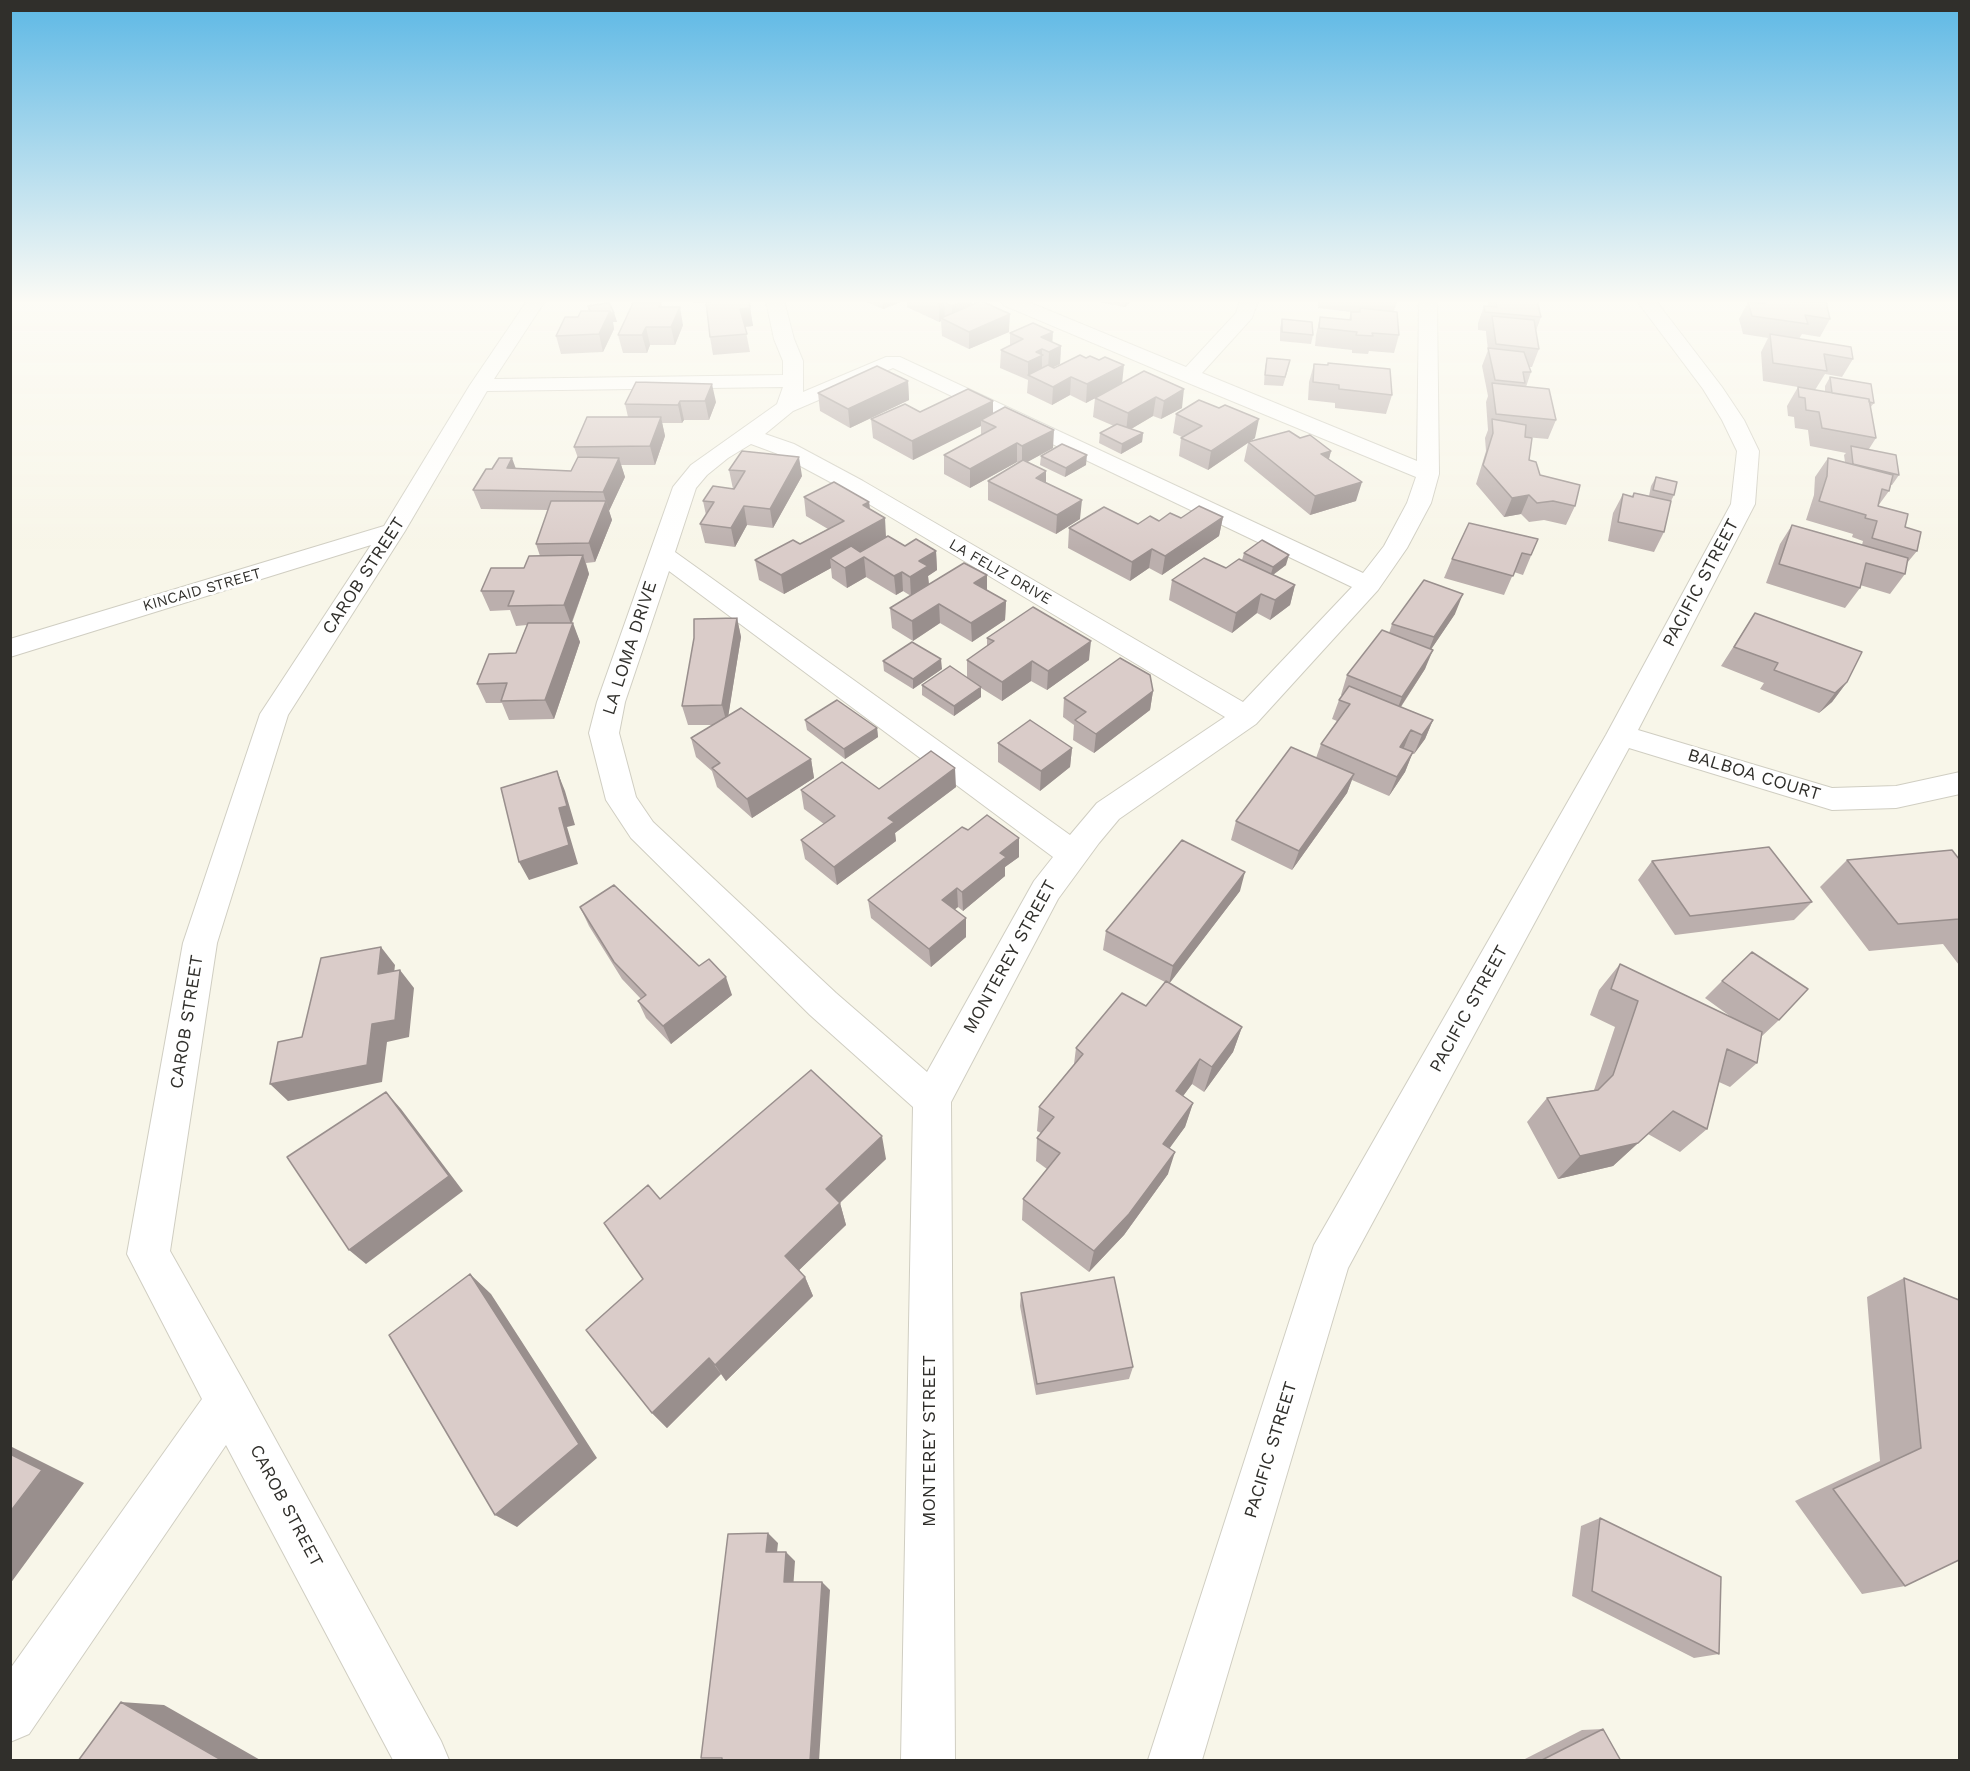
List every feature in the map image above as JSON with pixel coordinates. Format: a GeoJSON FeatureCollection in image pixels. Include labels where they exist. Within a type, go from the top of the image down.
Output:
{"type":"FeatureCollection","features":[{"type":"Feature","properties":{"kind":"street"},"geometry":{"type":"LineString","coordinates":[[790,394],[791,384]]}},
{"type":"Feature","properties":{"kind":"street"},"geometry":{"type":"LineString","coordinates":[[480,385],[790,394],[822,384]]}},
{"type":"Feature","properties":{"kind":"street"},"geometry":{"type":"LineString","coordinates":[[941,384],[1369,585]]}},
{"type":"Feature","properties":{"kind":"street"},"geometry":{"type":"LineString","coordinates":[[1207,384],[1428,474]]}},
{"type":"Feature","properties":{"kind":"street","name":"MONTEREY STREET"},"geometry":{"type":"LineString","coordinates":[[928,1761],[932,1100],[1046,890],[1108,811],[1246,717],[1369,585],[1395,548],[1419,503],[1428,474],[1428,384]]}},
{"type":"Feature","properties":{"kind":"street","name":"PACIFIC STREET"},"geometry":{"type":"LineString","coordinates":[[1175,1761],[1329,1260],[1621,735],[1743,504],[1748,451],[1733,420],[1709,384]]}},
{"type":"Feature","properties":{"kind":"street","name":"CAROB STREET"},"geometry":{"type":"LineString","coordinates":[[422,1761],[230,1400],[148,1254],[200,943],[274,714],[393,531],[480,385]]}},
{"type":"Feature","properties":{"kind":"street","name":"LA LOMA DRIVE"},"geometry":{"type":"LineString","coordinates":[[790,394],[749,436],[720,453],[699,470],[685,486],[611,702],[604,733],[621,800],[642,830],[823,1004],[932,1100]]}},
{"type":"Feature","properties":{"kind":"street","name":"LA FELIZ DRIVE"},"geometry":{"type":"LineString","coordinates":[[749,436],[786,449],[855,486],[1246,717]]}},
{"type":"Feature","properties":{"kind":"street","name":"KINCAID STREET"},"geometry":{"type":"LineString","coordinates":[[10,648],[393,531]]}},
{"type":"Feature","properties":{"kind":"street"},"geometry":{"type":"LineString","coordinates":[[661,554],[1073,854]]}},
{"type":"Feature","properties":{"kind":"street","name":"BALBOA COURT"},"geometry":{"type":"LineString","coordinates":[[1621,735],[1832,799],[1896,797],[1959,783]]}},
{"type":"Feature","properties":{"kind":"street"},"geometry":{"type":"LineString","coordinates":[[10,1715],[230,1400]]}},
{"type":"Feature","properties":{"kind":"building"},"geometry":{"type":"Polygon","coordinates":[[[635,384],[712,384],[705,401],[680,401],[678,405],[625,404],[635,384]]]}},
{"type":"Feature","properties":{"kind":"building"},"geometry":{"type":"Polygon","coordinates":[[[838,384],[902,384],[848,409],[818,393],[838,384]]]}},
{"type":"Feature","properties":{"kind":"building"},"geometry":{"type":"Polygon","coordinates":[[[1121,384],[1172,384],[1184,389],[1164,401],[1156,397],[1128,413],[1095,398],[1121,384]]]}},
{"type":"Feature","properties":{"kind":"building"},"geometry":{"type":"Polygon","coordinates":[[[1327,384],[1391,384],[1392,395],[1339,389],[1339,385],[1327,384]]]}},
{"type":"Feature","properties":{"kind":"building"},"geometry":{"type":"Polygon","coordinates":[[[1492,384],[1549,389],[1556,420],[1496,414],[1492,384]]]}},
{"type":"Feature","properties":{"kind":"building"},"geometry":{"type":"Polygon","coordinates":[[[1831,384],[1871,384],[1874,403],[1869,402],[1869,399],[1832,393],[1831,384]]]}},
{"type":"Feature","properties":{"kind":"building"},"geometry":{"type":"Polygon","coordinates":[[[1798,387],[1869,399],[1876,438],[1822,428],[1819,412],[1806,410],[1805,398],[1799,397],[1798,387]]]}},
{"type":"Feature","properties":{"kind":"building"},"geometry":{"type":"Polygon","coordinates":[[[968,389],[993,401],[912,441],[871,419],[905,404],[920,412],[968,389]]]}},
{"type":"Feature","properties":{"kind":"building"},"geometry":{"type":"Polygon","coordinates":[[[1199,400],[1219,408],[1225,405],[1259,419],[1211,451],[1181,438],[1202,426],[1176,414],[1199,400]]]}},
{"type":"Feature","properties":{"kind":"building"},"geometry":{"type":"Polygon","coordinates":[[[1005,407],[1054,430],[1022,446],[1017,443],[970,469],[944,455],[996,427],[981,420],[1005,407]]]}},
{"type":"Feature","properties":{"kind":"building"},"geometry":{"type":"Polygon","coordinates":[[[587,417],[661,417],[650,446],[574,447],[587,417]]]}},
{"type":"Feature","properties":{"kind":"building"},"geometry":{"type":"Polygon","coordinates":[[[1492,419],[1526,425],[1525,437],[1532,438],[1529,460],[1536,462],[1540,475],[1580,485],[1575,506],[1553,501],[1537,503],[1529,495],[1512,498],[1483,465],[1493,433],[1492,419]]]}},
{"type":"Feature","properties":{"kind":"building"},"geometry":{"type":"Polygon","coordinates":[[[1117,424],[1143,433],[1122,444],[1100,433],[1117,424]]]}},
{"type":"Feature","properties":{"kind":"building"},"geometry":{"type":"Polygon","coordinates":[[[1289,431],[1300,438],[1310,435],[1331,451],[1321,454],[1362,482],[1315,496],[1248,442],[1289,431]]]}},
{"type":"Feature","properties":{"kind":"building"},"geometry":{"type":"Polygon","coordinates":[[[1062,444],[1087,455],[1066,468],[1041,456],[1062,444]]]}},
{"type":"Feature","properties":{"kind":"building"},"geometry":{"type":"Polygon","coordinates":[[[1851,446],[1896,455],[1899,475],[1853,464],[1851,446]]]}},
{"type":"Feature","properties":{"kind":"building"},"geometry":{"type":"Polygon","coordinates":[[[742,451],[799,457],[770,509],[744,506],[731,528],[700,524],[714,502],[703,501],[713,486],[734,489],[745,471],[729,470],[742,451]]]}},
{"type":"Feature","properties":{"kind":"building"},"geometry":{"type":"Polygon","coordinates":[[[578,457],[619,458],[603,492],[473,490],[486,469],[492,469],[499,458],[512,458],[507,468],[571,471],[578,457]]]}},
{"type":"Feature","properties":{"kind":"building"},"geometry":{"type":"Polygon","coordinates":[[[1828,458],[1893,475],[1889,491],[1882,489],[1878,506],[1908,514],[1905,527],[1921,532],[1917,551],[1872,538],[1877,521],[1865,518],[1866,515],[1819,501],[1827,476],[1828,458]]]}},
{"type":"Feature","properties":{"kind":"building"},"geometry":{"type":"Polygon","coordinates":[[[1023,460],[1046,471],[1036,478],[1082,500],[1057,515],[988,481],[1023,460]]]}},
{"type":"Feature","properties":{"kind":"building"},"geometry":{"type":"Polygon","coordinates":[[[1656,477],[1677,482],[1674,495],[1653,490],[1656,477]]]}},
{"type":"Feature","properties":{"kind":"building"},"geometry":{"type":"Polygon","coordinates":[[[834,482],[869,502],[863,505],[885,518],[781,575],[755,560],[793,540],[800,544],[844,521],[804,497],[834,482]]]}},
{"type":"Feature","properties":{"kind":"building"},"geometry":{"type":"Polygon","coordinates":[[[1634,493],[1671,501],[1664,532],[1618,522],[1623,494],[1633,497],[1634,493]]]}},
{"type":"Feature","properties":{"kind":"building"},"geometry":{"type":"Polygon","coordinates":[[[551,501],[606,501],[589,543],[536,544],[551,501]]]}},
{"type":"Feature","properties":{"kind":"building"},"geometry":{"type":"Polygon","coordinates":[[[1199,506],[1223,517],[1165,556],[1152,549],[1132,562],[1069,528],[1104,507],[1138,524],[1150,516],[1159,521],[1170,513],[1181,518],[1199,506]]]}},
{"type":"Feature","properties":{"kind":"building"},"geometry":{"type":"Polygon","coordinates":[[[1469,523],[1538,539],[1531,555],[1522,553],[1513,576],[1452,559],[1469,523]]]}},
{"type":"Feature","properties":{"kind":"building"},"geometry":{"type":"Polygon","coordinates":[[[1792,525],[1908,558],[1905,574],[1866,563],[1860,588],[1779,564],[1792,525]]]}},
{"type":"Feature","properties":{"kind":"building"},"geometry":{"type":"Polygon","coordinates":[[[888,536],[905,546],[916,539],[936,551],[919,561],[928,566],[910,577],[902,572],[894,576],[864,557],[845,568],[830,558],[851,546],[860,552],[888,536]]]}},
{"type":"Feature","properties":{"kind":"building"},"geometry":{"type":"Polygon","coordinates":[[[1262,540],[1289,555],[1273,567],[1244,553],[1262,540]]]}},
{"type":"Feature","properties":{"kind":"building"},"geometry":{"type":"Polygon","coordinates":[[[583,555],[564,605],[508,606],[514,591],[481,591],[491,568],[524,568],[529,556],[583,555]]]}},
{"type":"Feature","properties":{"kind":"building"},"geometry":{"type":"Polygon","coordinates":[[[1204,558],[1226,568],[1239,559],[1295,585],[1275,600],[1261,594],[1236,613],[1172,580],[1204,558]]]}},
{"type":"Feature","properties":{"kind":"building"},"geometry":{"type":"Polygon","coordinates":[[[964,563],[987,575],[974,583],[1006,601],[971,623],[939,604],[912,621],[890,608],[964,563]]]}},
{"type":"Feature","properties":{"kind":"building"},"geometry":{"type":"Polygon","coordinates":[[[1424,580],[1463,594],[1434,637],[1392,624],[1424,580]]]}},
{"type":"Feature","properties":{"kind":"building"},"geometry":{"type":"Polygon","coordinates":[[[1033,607],[1091,641],[1048,671],[1032,661],[1002,682],[967,660],[994,641],[987,638],[1033,607]]]}},
{"type":"Feature","properties":{"kind":"building"},"geometry":{"type":"Polygon","coordinates":[[[1755,613],[1862,652],[1847,682],[1835,693],[1774,670],[1778,663],[1734,647],[1755,613]]]}},
{"type":"Feature","properties":{"kind":"building"},"geometry":{"type":"Polygon","coordinates":[[[737,618],[722,705],[682,706],[694,638],[694,619],[737,618]]]}},
{"type":"Feature","properties":{"kind":"building"},"geometry":{"type":"Polygon","coordinates":[[[528,623],[573,623],[545,700],[501,701],[507,683],[477,684],[489,654],[516,653],[528,623]]]}},
{"type":"Feature","properties":{"kind":"building"},"geometry":{"type":"Polygon","coordinates":[[[1382,630],[1433,650],[1402,697],[1347,675],[1382,630]]]}},
{"type":"Feature","properties":{"kind":"building"},"geometry":{"type":"Polygon","coordinates":[[[912,642],[941,659],[913,679],[883,661],[912,642]]]}},
{"type":"Feature","properties":{"kind":"building"},"geometry":{"type":"Polygon","coordinates":[[[1120,658],[1150,675],[1153,691],[1096,734],[1075,720],[1086,712],[1064,698],[1120,658]]]}},
{"type":"Feature","properties":{"kind":"building"},"geometry":{"type":"Polygon","coordinates":[[[950,666],[981,687],[954,706],[922,685],[950,666]]]}},
{"type":"Feature","properties":{"kind":"building"},"geometry":{"type":"Polygon","coordinates":[[[1349,686],[1433,720],[1422,735],[1411,730],[1400,747],[1413,752],[1397,777],[1321,744],[1350,704],[1339,700],[1349,686]]]}},
{"type":"Feature","properties":{"kind":"building"},"geometry":{"type":"Polygon","coordinates":[[[837,700],[877,728],[844,749],[805,720],[837,700]]]}},
{"type":"Feature","properties":{"kind":"building"},"geometry":{"type":"Polygon","coordinates":[[[741,708],[811,759],[747,799],[712,768],[720,763],[691,738],[741,708]]]}},
{"type":"Feature","properties":{"kind":"building"},"geometry":{"type":"Polygon","coordinates":[[[1030,720],[1072,748],[1041,771],[998,743],[1030,720]]]}},
{"type":"Feature","properties":{"kind":"building"},"geometry":{"type":"Polygon","coordinates":[[[1291,747],[1354,774],[1299,851],[1236,821],[1291,747]]]}},
{"type":"Feature","properties":{"kind":"building"},"geometry":{"type":"Polygon","coordinates":[[[931,751],[955,768],[888,818],[894,822],[834,867],[801,840],[835,816],[801,790],[842,762],[879,789],[931,751]]]}},
{"type":"Feature","properties":{"kind":"building"},"geometry":{"type":"Polygon","coordinates":[[[557,771],[567,806],[559,808],[569,845],[519,862],[501,788],[557,771]]]}},
{"type":"Feature","properties":{"kind":"building"},"geometry":{"type":"Polygon","coordinates":[[[987,815],[1019,838],[1000,853],[1006,857],[962,892],[957,888],[942,900],[966,918],[929,949],[868,900],[962,827],[968,830],[987,815]]]}},
{"type":"Feature","properties":{"kind":"building"},"geometry":{"type":"Polygon","coordinates":[[[1182,840],[1245,872],[1173,966],[1106,931],[1182,840]]]}},
{"type":"Feature","properties":{"kind":"building"},"geometry":{"type":"Polygon","coordinates":[[[1769,847],[1812,902],[1690,916],[1652,861],[1769,847]]]}},
{"type":"Feature","properties":{"kind":"building"},"geometry":{"type":"Polygon","coordinates":[[[1952,850],[1959,859],[1959,919],[1898,924],[1847,860],[1952,850]]]}},
{"type":"Feature","properties":{"kind":"building"},"geometry":{"type":"Polygon","coordinates":[[[614,885],[699,966],[709,959],[726,977],[663,1026],[638,1001],[646,995],[614,962],[580,907],[614,885]]]}},
{"type":"Feature","properties":{"kind":"building"},"geometry":{"type":"Polygon","coordinates":[[[381,947],[378,974],[400,970],[395,1020],[372,1024],[367,1065],[270,1084],[278,1042],[302,1037],[321,958],[381,947]]]}},
{"type":"Feature","properties":{"kind":"building"},"geometry":{"type":"Polygon","coordinates":[[[1752,952],[1808,989],[1779,1020],[1722,981],[1752,952]]]}},
{"type":"Feature","properties":{"kind":"building"},"geometry":{"type":"Polygon","coordinates":[[[1620,964],[1762,1032],[1757,1063],[1727,1049],[1707,1129],[1673,1111],[1638,1143],[1580,1156],[1547,1098],[1598,1090],[1613,1075],[1638,1001],[1611,989],[1620,964]]]}},
{"type":"Feature","properties":{"kind":"building"},"geometry":{"type":"Polygon","coordinates":[[[1166,981],[1242,1027],[1212,1067],[1200,1059],[1176,1091],[1193,1103],[1163,1144],[1175,1152],[1129,1214],[1094,1251],[1023,1199],[1060,1153],[1037,1138],[1054,1117],[1039,1107],[1083,1054],[1076,1048],[1122,993],[1146,1006],[1166,981]]]}},
{"type":"Feature","properties":{"kind":"building"},"geometry":{"type":"Polygon","coordinates":[[[811,1070],[882,1136],[826,1189],[840,1203],[785,1256],[805,1277],[715,1365],[709,1358],[652,1413],[586,1330],[643,1279],[604,1223],[648,1185],[660,1199],[811,1070]]]}},
{"type":"Feature","properties":{"kind":"building"},"geometry":{"type":"Polygon","coordinates":[[[386,1092],[449,1176],[349,1250],[287,1157],[386,1092]]]}},
{"type":"Feature","properties":{"kind":"building"},"geometry":{"type":"Polygon","coordinates":[[[470,1274],[579,1444],[495,1515],[389,1335],[470,1274]]]}},
{"type":"Feature","properties":{"kind":"building"},"geometry":{"type":"Polygon","coordinates":[[[1114,1277],[1133,1367],[1037,1384],[1021,1293],[1114,1277]]]}},
{"type":"Feature","properties":{"kind":"building"},"geometry":{"type":"Polygon","coordinates":[[[1904,1278],[1959,1300],[1959,1560],[1905,1586],[1833,1489],[1921,1448],[1904,1278]]]}},
{"type":"Feature","properties":{"kind":"building"},"geometry":{"type":"Polygon","coordinates":[[[10,1454],[42,1470],[10,1512],[10,1454]]]}},
{"type":"Feature","properties":{"kind":"building"},"geometry":{"type":"Polygon","coordinates":[[[1600,1518],[1721,1577],[1719,1654],[1592,1591],[1600,1518]]]}},
{"type":"Feature","properties":{"kind":"building"},"geometry":{"type":"Polygon","coordinates":[[[768,1533],[766,1552],[786,1552],[784,1582],[822,1582],[810,1761],[722,1761],[722,1758],[701,1758],[728,1534],[768,1533]]]}},
{"type":"Feature","properties":{"kind":"building"},"geometry":{"type":"Polygon","coordinates":[[[121,1702],[223,1761],[78,1761],[121,1702]]]}},
{"type":"Feature","properties":{"kind":"building"},"geometry":{"type":"Polygon","coordinates":[[[1603,1729],[1621,1761],[1542,1760],[1603,1729]]]}}]}
